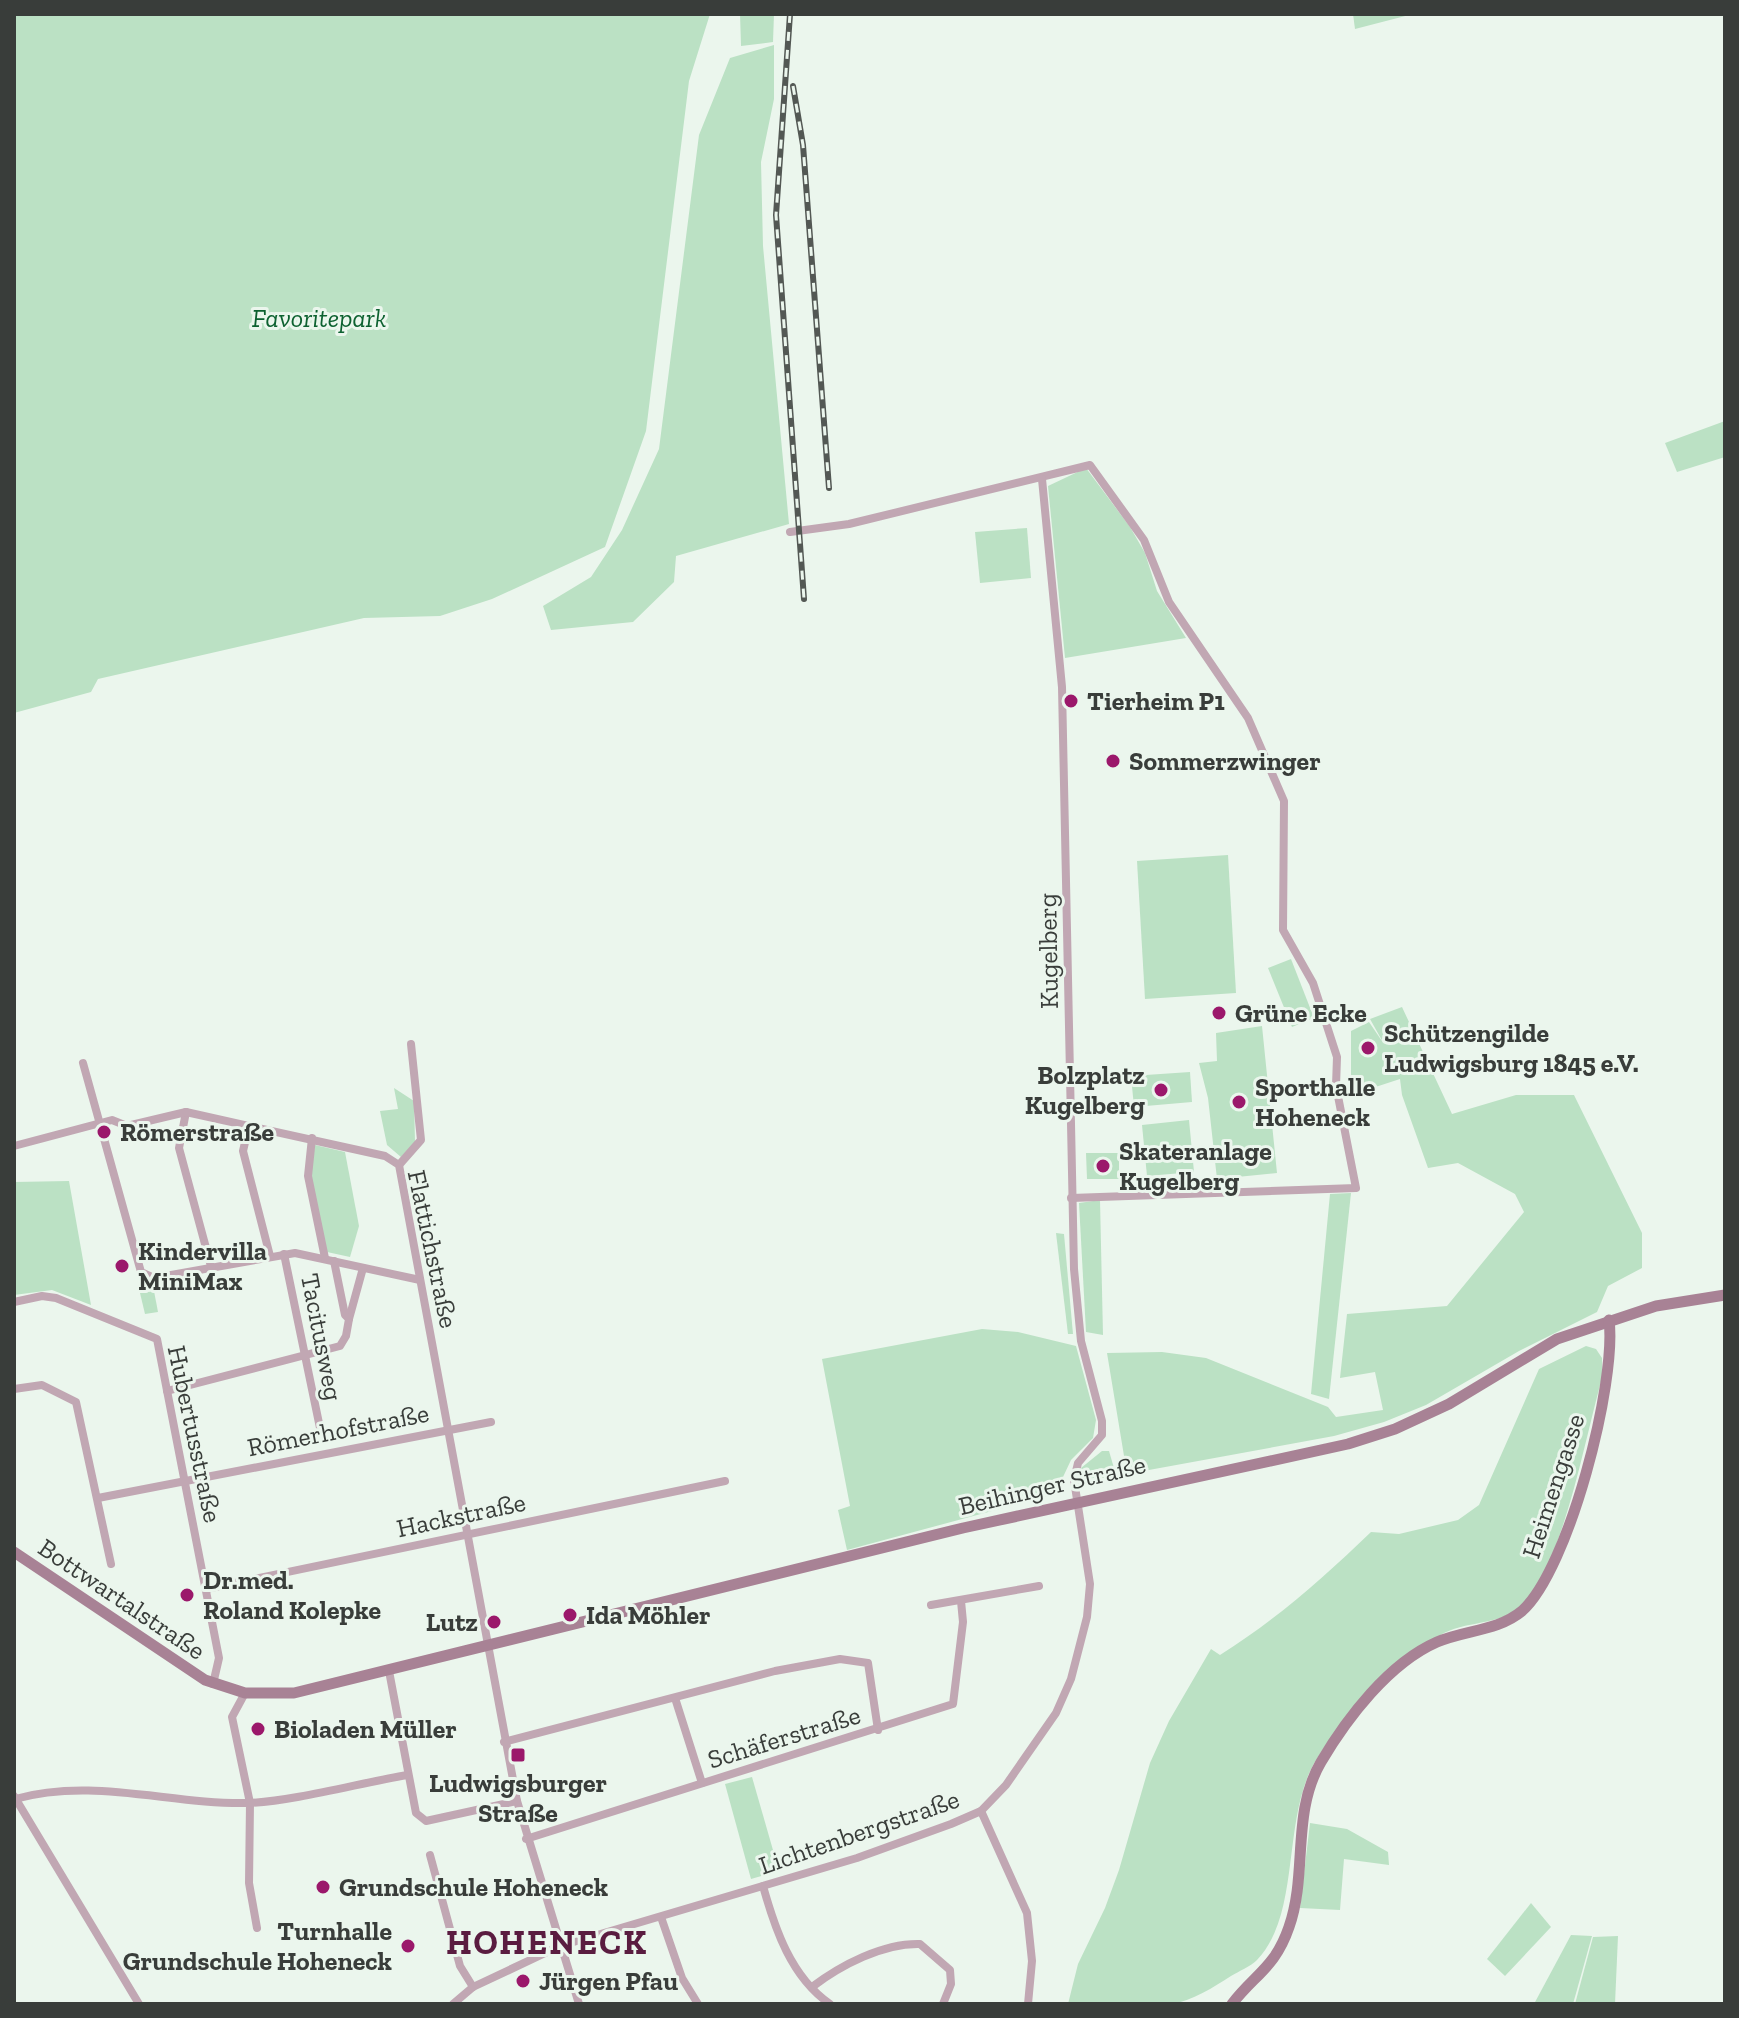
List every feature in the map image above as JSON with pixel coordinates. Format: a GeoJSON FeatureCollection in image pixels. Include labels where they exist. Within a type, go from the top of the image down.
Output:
{"type":"FeatureCollection","features":[{"type":"Feature","properties":{"kind":"main road","name":"Beihinger Straße"},"geometry":{"type":"LineString","coordinates":[[486,1645],[1077,1502],[1348,1444],[1395,1429],[1449,1404],[1557,1339],[1609,1320],[1681,1300],[1725,1295]]}},
{"type":"Feature","properties":{"kind":"main road","name":"Heimengasse"},"geometry":{"type":"LineString","coordinates":[[1232,2004],[1263,1974],[1289,1926],[1300,1879],[1301,1837],[1308,1793],[1322,1761],[1343,1732],[1384,1681],[1405,1661],[1436,1643],[1504,1622],[1522,1610],[1544,1582],[1573,1512],[1606,1390],[1611,1341],[1609,1320]]}},
{"type":"Feature","properties":{"kind":"main road","name":"Bottwartalstraße"},"geometry":{"type":"LineString","coordinates":[[14,1552],[183,1669],[213,1684],[245,1693],[294,1693],[486,1645]]}},
{"type":"Feature","properties":{"kind":"street"},"geometry":{"type":"LineString","coordinates":[[790,532],[849,524],[1090,465],[1144,540],[1169,602],[1248,718],[1280,790],[1284,801],[1283,930],[1313,983],[1337,1057],[1336,1086],[1356,1188],[1071,1198]]}},
{"type":"Feature","properties":{"kind":"street","name":"Kugelberg"},"geometry":{"type":"LineString","coordinates":[[1042,479],[1062,687],[1071,1198],[1081,1341],[1102,1421]]}},
{"type":"Feature","properties":{"kind":"street"},"geometry":{"type":"LineString","coordinates":[[399,1165],[421,1140],[411,1044]]}},
{"type":"Feature","properties":{"kind":"street"},"geometry":{"type":"LineString","coordinates":[[83,1063],[141,1272],[154,1278],[212,1270],[284,1254],[330,1259],[420,1280]]}},
{"type":"Feature","properties":{"kind":"street"},"geometry":{"type":"LineString","coordinates":[[186,1112],[179,1148],[212,1270]]}},
{"type":"Feature","properties":{"kind":"street","name":"Flattichstraße"},"geometry":{"type":"LineString","coordinates":[[14,1146],[99,1123],[115,1120],[127,1126],[186,1112],[385,1156],[399,1165],[486,1645]]}},
{"type":"Feature","properties":{"kind":"street","name":"Tacitusweg"},"geometry":{"type":"LineString","coordinates":[[249,1125],[243,1151],[270,1256]]}},
{"type":"Feature","properties":{"kind":"street"},"geometry":{"type":"LineString","coordinates":[[312,1138],[308,1176],[345,1315],[349,1319]]}},
{"type":"Feature","properties":{"kind":"street","name":"Tacitusweg"},"geometry":{"type":"LineString","coordinates":[[284,1254],[320,1428]]}},
{"type":"Feature","properties":{"kind":"street"},"geometry":{"type":"LineString","coordinates":[[167,1391],[340,1346],[346,1336],[363,1268]]}},
{"type":"Feature","properties":{"kind":"street","name":"Hubertusstraße"},"geometry":{"type":"LineString","coordinates":[[14,1302],[42,1296],[56,1298],[157,1339],[219,1658],[213,1684]]}},
{"type":"Feature","properties":{"kind":"street"},"geometry":{"type":"LineString","coordinates":[[14,1389],[42,1385],[76,1402],[111,1564]]}},
{"type":"Feature","properties":{"kind":"street","name":"Lichtenbergstraße"},"geometry":{"type":"LineString","coordinates":[[453,2004],[473,1987],[560,1946],[857,1858],[981,1811],[1030,1754],[1056,1713],[1071,1679],[1087,1617],[1090,1584],[1075,1471],[1086,1453],[1097,1444],[1102,1421]]}},
{"type":"Feature","properties":{"kind":"street","name":"Römerhofstraße"},"geometry":{"type":"LineString","coordinates":[[98,1498],[491,1422]]}},
{"type":"Feature","properties":{"kind":"street","name":"Hackstraße"},"geometry":{"type":"LineString","coordinates":[[206,1589],[725,1481]]}},
{"type":"Feature","properties":{"kind":"street"},"geometry":{"type":"LineString","coordinates":[[931,1605],[1039,1586]]}},
{"type":"Feature","properties":{"kind":"street","name":"Schäferstraße"},"geometry":{"type":"LineString","coordinates":[[526,1839],[953,1704],[963,1622],[961,1601]]}},
{"type":"Feature","properties":{"kind":"street"},"geometry":{"type":"LineString","coordinates":[[486,1645],[526,1839],[579,2004]]}},
{"type":"Feature","properties":{"kind":"street"},"geometry":{"type":"LineString","coordinates":[[504,1742],[775,1671],[854,1658],[868,1663],[878,1730]]}},
{"type":"Feature","properties":{"kind":"street"},"geometry":{"type":"LineString","coordinates":[[389,1671],[416,1813],[426,1821],[517,1801]]}},
{"type":"Feature","properties":{"kind":"street"},"geometry":{"type":"LineString","coordinates":[[245,1693],[232,1717],[250,1803],[249,1883],[257,1928]]}},
{"type":"Feature","properties":{"kind":"street"},"geometry":{"type":"LineString","coordinates":[[675,1698],[702,1783]]}},
{"type":"Feature","properties":{"kind":"street"},"geometry":{"type":"LineString","coordinates":[[139,2004],[15,1797],[88,1788],[250,1803],[407,1775]]}},
{"type":"Feature","properties":{"kind":"street"},"geometry":{"type":"LineString","coordinates":[[981,1811],[1027,1913],[1031,1937],[1028,2004]]}},
{"type":"Feature","properties":{"kind":"street"},"geometry":{"type":"LineString","coordinates":[[430,1855],[460,1966],[473,1987]]}},
{"type":"Feature","properties":{"kind":"street"},"geometry":{"type":"LineString","coordinates":[[763,1886],[780,1938],[812,1987],[830,2004]]}},
{"type":"Feature","properties":{"kind":"street"},"geometry":{"type":"LineString","coordinates":[[661,1917],[682,1978],[698,2004]]}},
{"type":"Feature","properties":{"kind":"street"},"geometry":{"type":"LineString","coordinates":[[812,1987],[866,1957],[902,1944],[920,1944],[950,1970],[951,1984],[943,2004]]}},
{"type":"Feature","properties":{"kind":"green space","name":"Favoritepark"},"geometry":{"type":"Polygon","coordinates":[[[14,14],[710,14],[689,81],[646,431],[605,547],[492,599],[440,616],[364,618],[98,679],[91,692],[14,713],[14,14]]]}},
{"type":"Feature","properties":{"kind":"green space"},"geometry":{"type":"Polygon","coordinates":[[[740,14],[774,14],[773,42],[741,46],[740,14]]]}},
{"type":"Feature","properties":{"kind":"green space"},"geometry":{"type":"Polygon","coordinates":[[[1353,14],[1413,14],[1355,29],[1353,14]]]}},
{"type":"Feature","properties":{"kind":"green space"},"geometry":{"type":"Polygon","coordinates":[[[774,45],[774,99],[761,162],[763,246],[789,524],[676,556],[674,582],[633,622],[551,630],[543,606],[591,577],[622,530],[659,449],[699,135],[730,58],[774,45]]]}},
{"type":"Feature","properties":{"kind":"green space"},"geometry":{"type":"Polygon","coordinates":[[[1725,421],[1725,457],[1677,472],[1665,443],[1725,421]]]}},
{"type":"Feature","properties":{"kind":"green space"},"geometry":{"type":"Polygon","coordinates":[[[1086,468],[1130,527],[1145,553],[1157,591],[1186,638],[1065,658],[1048,486],[1086,468]]]}},
{"type":"Feature","properties":{"kind":"green space"},"geometry":{"type":"Polygon","coordinates":[[[1027,528],[1031,578],[980,583],[975,532],[1027,528]]]}},
{"type":"Feature","properties":{"kind":"green space"},"geometry":{"type":"Polygon","coordinates":[[[1228,855],[1236,993],[1145,999],[1137,861],[1228,855]]]}},
{"type":"Feature","properties":{"kind":"green space"},"geometry":{"type":"Polygon","coordinates":[[[1291,959],[1314,1018],[1292,1027],[1268,968],[1291,959]]]}},
{"type":"Feature","properties":{"kind":"green space"},"geometry":{"type":"Polygon","coordinates":[[[1402,1007],[1452,1114],[1516,1095],[1574,1095],[1642,1233],[1642,1268],[1608,1286],[1597,1312],[1519,1351],[1426,1405],[1384,1422],[1334,1436],[1127,1474],[1107,1353],[1162,1352],[1206,1358],[1328,1407],[1336,1417],[1383,1410],[1375,1372],[1340,1378],[1347,1314],[1447,1306],[1524,1212],[1515,1194],[1458,1163],[1428,1168],[1402,1095],[1400,1079],[1351,1095],[1351,1031],[1369,1022],[1384,1044],[1370,1019],[1402,1007]]]}},
{"type":"Feature","properties":{"kind":"green space","name":"Sporthalle Hoheneck"},"geometry":{"type":"Polygon","coordinates":[[[1262,1026],[1277,1173],[1217,1179],[1208,1098],[1199,1063],[1217,1061],[1216,1033],[1262,1026]]]}},
{"type":"Feature","properties":{"kind":"green space"},"geometry":{"type":"Polygon","coordinates":[[[1190,1072],[1192,1102],[1134,1107],[1131,1076],[1190,1072]]]}},
{"type":"Feature","properties":{"kind":"green space"},"geometry":{"type":"Polygon","coordinates":[[[394,1088],[414,1101],[415,1142],[401,1157],[387,1145],[380,1111],[398,1109],[394,1088]]]}},
{"type":"Feature","properties":{"kind":"green space"},"geometry":{"type":"Polygon","coordinates":[[[1189,1120],[1194,1172],[1147,1176],[1142,1125],[1189,1120]]]}},
{"type":"Feature","properties":{"kind":"green space"},"geometry":{"type":"Polygon","coordinates":[[[315,1145],[345,1152],[359,1226],[350,1257],[327,1252],[310,1174],[315,1145]]]}},
{"type":"Feature","properties":{"kind":"green space","name":"Skateranlage Kugelberg"},"geometry":{"type":"Polygon","coordinates":[[[1086,1153],[1119,1153],[1119,1179],[1087,1179],[1086,1153]]]}},
{"type":"Feature","properties":{"kind":"green space"},"geometry":{"type":"Polygon","coordinates":[[[69,1181],[91,1305],[52,1290],[14,1295],[14,1182],[69,1181]]]}},
{"type":"Feature","properties":{"kind":"green space"},"geometry":{"type":"Polygon","coordinates":[[[1351,1193],[1329,1399],[1311,1394],[1330,1194],[1351,1193]]]}},
{"type":"Feature","properties":{"kind":"green space"},"geometry":{"type":"Polygon","coordinates":[[[1100,1200],[1103,1335],[1086,1332],[1079,1203],[1100,1200]]]}},
{"type":"Feature","properties":{"kind":"green space"},"geometry":{"type":"Polygon","coordinates":[[[1056,1233],[1064,1234],[1073,1334],[1068,1334],[1056,1233]]]}},
{"type":"Feature","properties":{"kind":"green space"},"geometry":{"type":"Polygon","coordinates":[[[154,1291],[158,1312],[145,1314],[140,1293],[154,1291]]]}},
{"type":"Feature","properties":{"kind":"green space"},"geometry":{"type":"Polygon","coordinates":[[[982,1329],[1018,1332],[1076,1346],[1096,1420],[1093,1438],[1071,1460],[1055,1494],[847,1550],[838,1510],[850,1506],[822,1359],[982,1329]]]}},
{"type":"Feature","properties":{"kind":"green space"},"geometry":{"type":"Polygon","coordinates":[[[1586,1346],[1596,1349],[1602,1358],[1602,1378],[1564,1521],[1543,1574],[1531,1595],[1512,1613],[1455,1628],[1407,1657],[1372,1688],[1328,1742],[1305,1783],[1280,1917],[1271,1940],[1257,1960],[1210,1989],[1179,2002],[1146,2006],[1068,2004],[1078,1964],[1119,1870],[1150,1763],[1169,1721],[1211,1649],[1220,1655],[1280,1613],[1371,1532],[1399,1534],[1458,1520],[1479,1505],[1539,1369],[1586,1346]]]}},
{"type":"Feature","properties":{"kind":"green space"},"geometry":{"type":"Polygon","coordinates":[[[1102,1451],[1109,1451],[1116,1475],[1081,1483],[1081,1468],[1102,1451]]]}},
{"type":"Feature","properties":{"kind":"green space"},"geometry":{"type":"Polygon","coordinates":[[[752,1777],[779,1871],[751,1879],[725,1784],[752,1777]]]}},
{"type":"Feature","properties":{"kind":"green space"},"geometry":{"type":"Polygon","coordinates":[[[1310,1823],[1347,1829],[1388,1852],[1389,1865],[1344,1859],[1340,1910],[1300,1908],[1310,1823]]]}},
{"type":"Feature","properties":{"kind":"green space"},"geometry":{"type":"Polygon","coordinates":[[[1531,1903],[1551,1927],[1505,1976],[1487,1959],[1531,1903]]]}},
{"type":"Feature","properties":{"kind":"green space"},"geometry":{"type":"Polygon","coordinates":[[[1571,1935],[1592,1936],[1573,2004],[1534,2004],[1571,1935]]]}},
{"type":"Feature","properties":{"kind":"green space"},"geometry":{"type":"Polygon","coordinates":[[[1618,1936],[1615,2004],[1575,2004],[1593,1937],[1618,1936]]]}},
{"type":"Feature","properties":{"kind":"railway"},"geometry":{"type":"LineString","coordinates":[[790,14],[776,215],[804,599]]}},
{"type":"Feature","properties":{"kind":"railway"},"geometry":{"type":"LineString","coordinates":[[793,86],[803,145],[829,488]]}},
{"type":"Feature","properties":{"kind":"place","name":"Tierheim P1"},"geometry":{"type":"Point","coordinates":[1071,701]}},
{"type":"Feature","properties":{"kind":"place","name":"Sommerzwinger"},"geometry":{"type":"Point","coordinates":[1113,761]}},
{"type":"Feature","properties":{"kind":"place","name":"Grüne Ecke"},"geometry":{"type":"Point","coordinates":[1219,1013]}},
{"type":"Feature","properties":{"kind":"place","name":"Schützengilde Ludwigsburg 1845 e.V."},"geometry":{"type":"Point","coordinates":[1368,1048]}},
{"type":"Feature","properties":{"kind":"place","name":"Bolzplatz Kugelberg"},"geometry":{"type":"Point","coordinates":[1161,1090]}},
{"type":"Feature","properties":{"kind":"place","name":"Sporthalle Hoheneck"},"geometry":{"type":"Point","coordinates":[1239,1102]}},
{"type":"Feature","properties":{"kind":"place","name":"Römerstraße"},"geometry":{"type":"Point","coordinates":[104,1132]}},
{"type":"Feature","properties":{"kind":"place","name":"Skateranlage Kugelberg"},"geometry":{"type":"Point","coordinates":[1103,1166]}},
{"type":"Feature","properties":{"kind":"place","name":"Kindervilla MiniMax"},"geometry":{"type":"Point","coordinates":[122,1266]}},
{"type":"Feature","properties":{"kind":"place","name":"Dr.med. Roland Kolepke"},"geometry":{"type":"Point","coordinates":[187,1595]}},
{"type":"Feature","properties":{"kind":"place","name":"Ida Möhler"},"geometry":{"type":"Point","coordinates":[570,1615]}},
{"type":"Feature","properties":{"kind":"place","name":"Lutz"},"geometry":{"type":"Point","coordinates":[494,1622]}},
{"type":"Feature","properties":{"kind":"place","name":"Bioladen Müller"},"geometry":{"type":"Point","coordinates":[258,1729]}},
{"type":"Feature","properties":{"kind":"place","name":"Ludwigsburger Straße"},"geometry":{"type":"Point","coordinates":[518,1755]}},
{"type":"Feature","properties":{"kind":"place","name":"Grundschule Hoheneck"},"geometry":{"type":"Point","coordinates":[323,1887]}},
{"type":"Feature","properties":{"kind":"place","name":"Turnhalle Grundschule Hoheneck"},"geometry":{"type":"Point","coordinates":[408,1946]}},
{"type":"Feature","properties":{"kind":"place","name":"Jürgen Pfau"},"geometry":{"type":"Point","coordinates":[523,1981]}},
{"type":"Feature","properties":{"kind":"district","name":"HOHENECK"},"geometry":{"type":"Point","coordinates":[547,1942]}}]}
